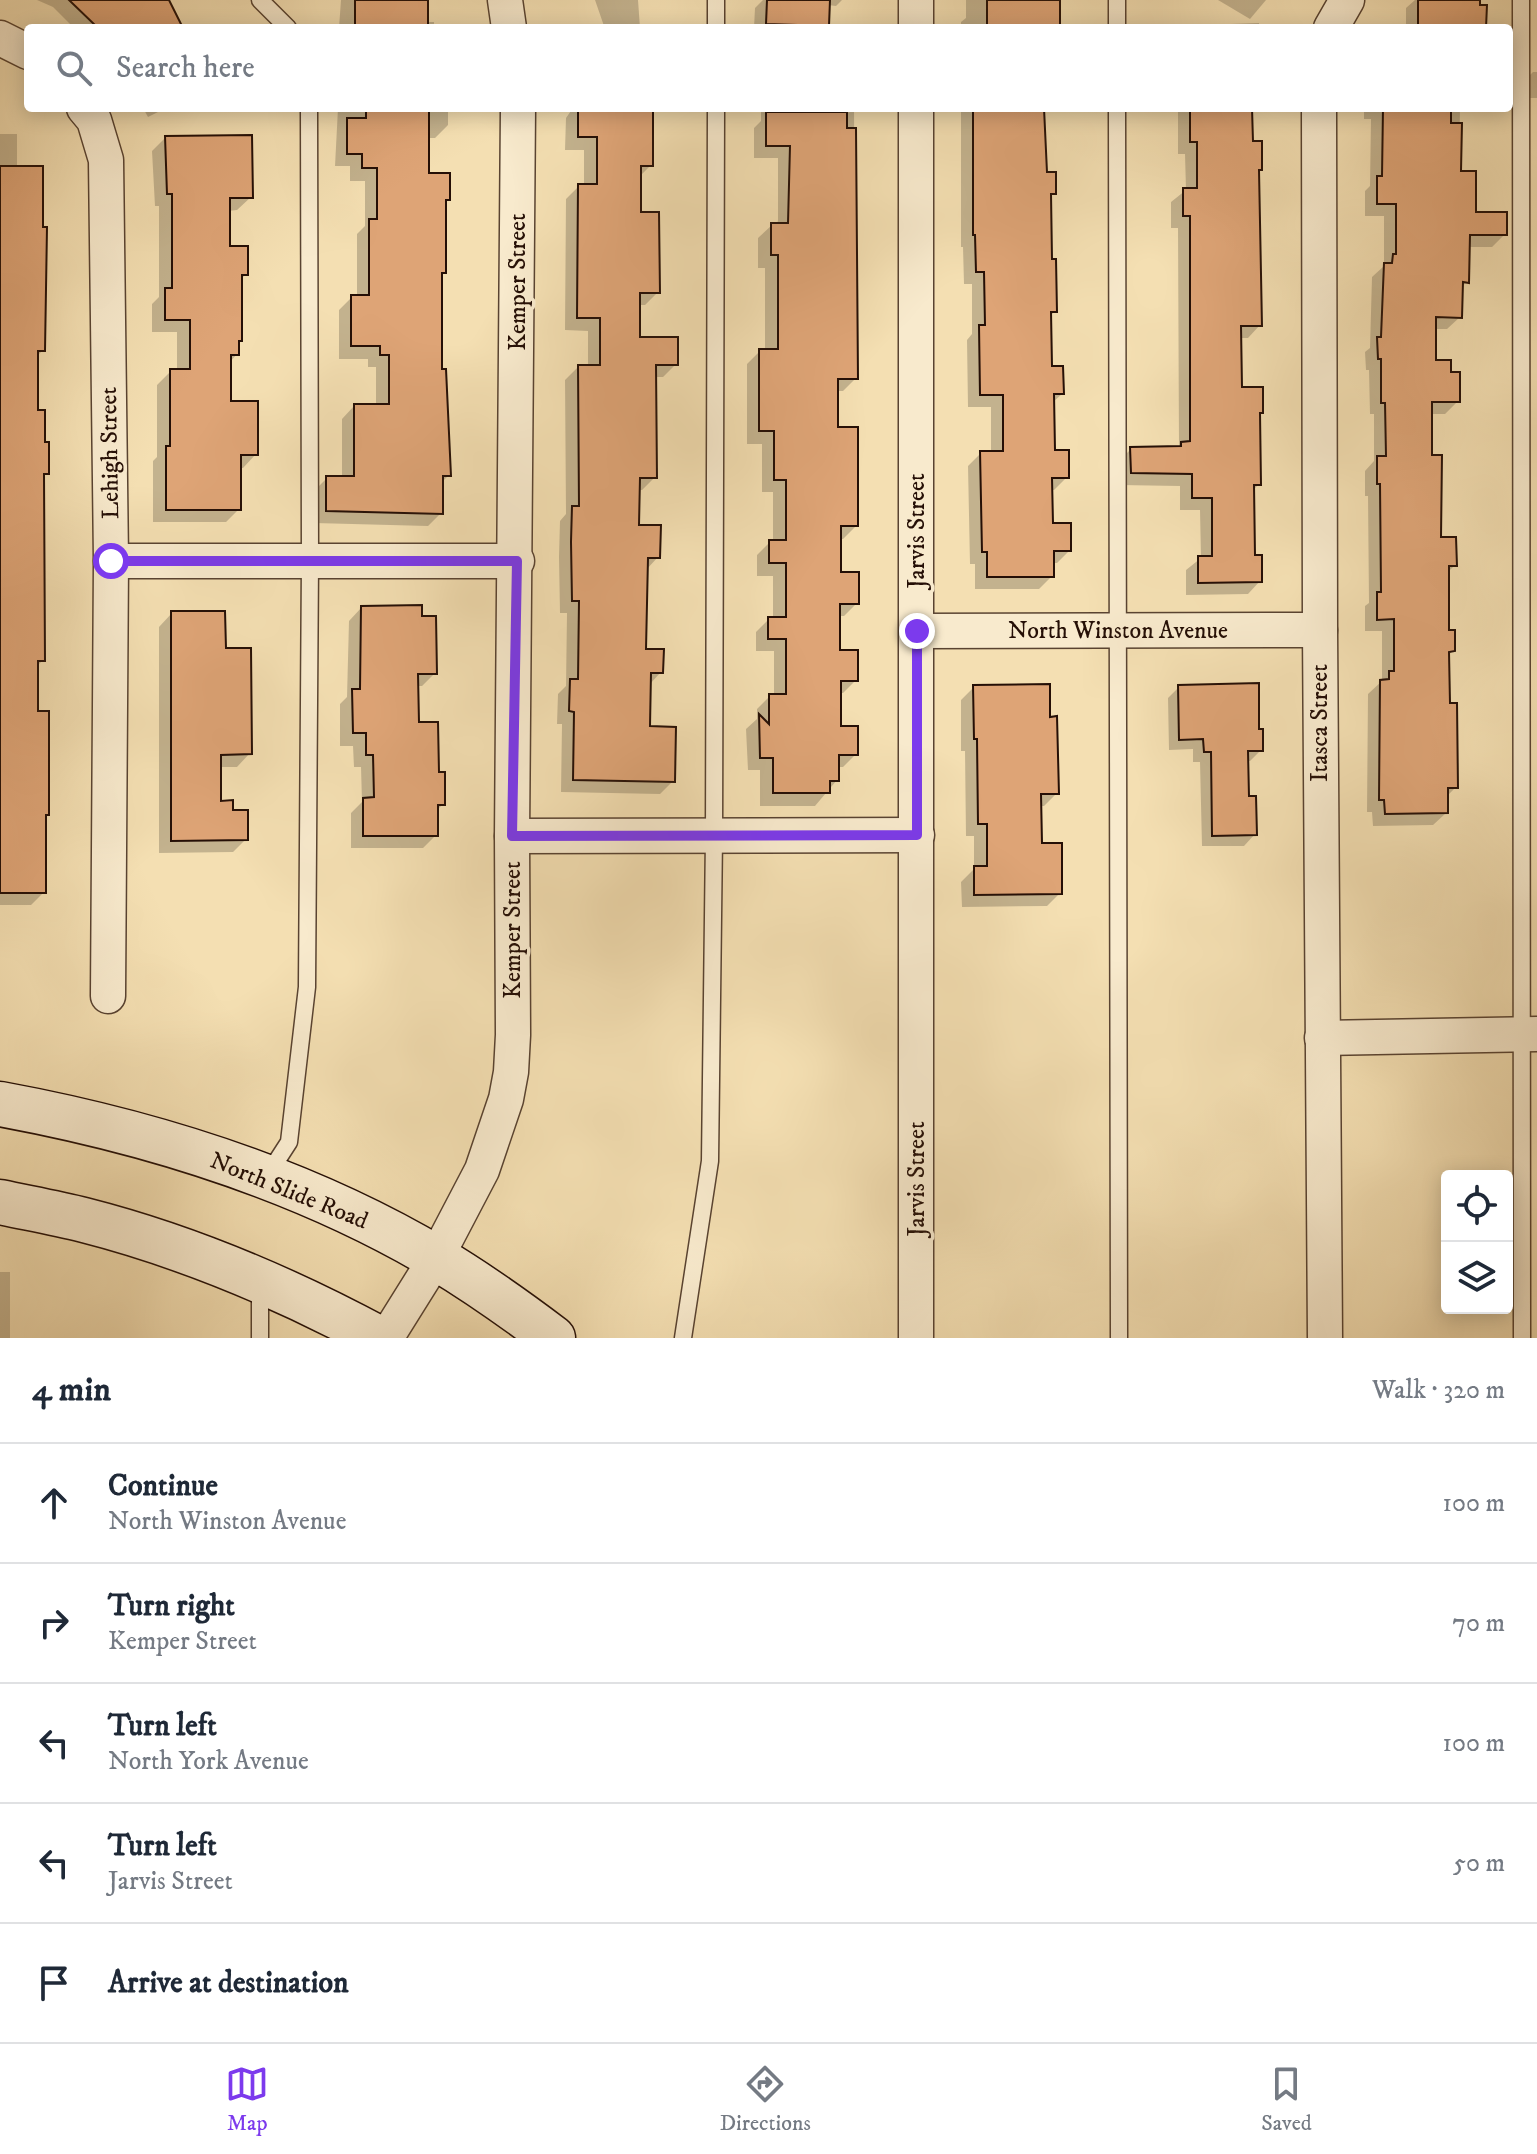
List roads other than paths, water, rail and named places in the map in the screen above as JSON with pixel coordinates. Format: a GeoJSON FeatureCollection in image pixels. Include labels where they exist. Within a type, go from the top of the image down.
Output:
{"type":"FeatureCollection","features":[{"type":"Feature","properties":{"kind":"main road","name":"North Slide Road"},"geometry":{"type":"LineString","coordinates":[[0,1104],[166,1142],[266,1178],[364,1220],[436,1258],[553,1338]]}},
{"type":"Feature","properties":{"kind":"main road"},"geometry":{"type":"LineString","coordinates":[[0,1202],[84,1220],[161,1243],[260,1281],[378,1338]]}},
{"type":"Feature","properties":{"kind":"street"},"geometry":{"type":"LineString","coordinates":[[505,0],[508,24]]}},
{"type":"Feature","properties":{"kind":"street"},"geometry":{"type":"LineString","coordinates":[[916,0],[916,24]]}},
{"type":"Feature","properties":{"kind":"street"},"geometry":{"type":"LineString","coordinates":[[1333,24],[1347,0]]}},
{"type":"Feature","properties":{"kind":"street"},"geometry":{"type":"LineString","coordinates":[[0,38],[24,50]]}},
{"type":"Feature","properties":{"kind":"street","name":"Lehigh Street"},"geometry":{"type":"LineString","coordinates":[[87,112],[94,120],[106,160],[111,561],[108,996]]}},
{"type":"Feature","properties":{"kind":"street","name":"Kemper Street"},"geometry":{"type":"LineString","coordinates":[[386,1338],[436,1258],[482,1170],[506,1099],[513,1035],[518,112]]}},
{"type":"Feature","properties":{"kind":"street","name":"Jarvis Street"},"geometry":{"type":"LineString","coordinates":[[916,112],[916,1338]]}},
{"type":"Feature","properties":{"kind":"street","name":"Itasca Street"},"geometry":{"type":"LineString","coordinates":[[1319,112],[1325,1338]]}},
{"type":"Feature","properties":{"kind":"street"},"geometry":{"type":"LineString","coordinates":[[111,561],[517,561]]}},
{"type":"Feature","properties":{"kind":"street","name":"North Winston Avenue"},"geometry":{"type":"LineString","coordinates":[[917,631],[1320,630]]}},
{"type":"Feature","properties":{"kind":"street"},"geometry":{"type":"LineString","coordinates":[[512,836],[917,835]]}},
{"type":"Feature","properties":{"kind":"street"},"geometry":{"type":"LineString","coordinates":[[1322,1038],[1529,1035]]}},
{"type":"Feature","properties":{"kind":"lane"},"geometry":{"type":"LineString","coordinates":[[260,0],[284,24]]}},
{"type":"Feature","properties":{"kind":"lane"},"geometry":{"type":"LineString","coordinates":[[716,0],[716,24]]}},
{"type":"Feature","properties":{"kind":"lane"},"geometry":{"type":"LineString","coordinates":[[1117,0],[1117,24]]}},
{"type":"Feature","properties":{"kind":"lane"},"geometry":{"type":"LineString","coordinates":[[1521,0],[1529,1035],[1522,1338]]}},
{"type":"Feature","properties":{"kind":"lane"},"geometry":{"type":"LineString","coordinates":[[266,1178],[289,1142],[307,987],[309,112]]}},
{"type":"Feature","properties":{"kind":"lane"},"geometry":{"type":"LineString","coordinates":[[683,1338],[710,1161],[716,112]]}},
{"type":"Feature","properties":{"kind":"lane"},"geometry":{"type":"LineString","coordinates":[[1117,112],[1119,1338]]}},
{"type":"Feature","properties":{"kind":"lane"},"geometry":{"type":"LineString","coordinates":[[260,1281],[260,1338]]}}]}
